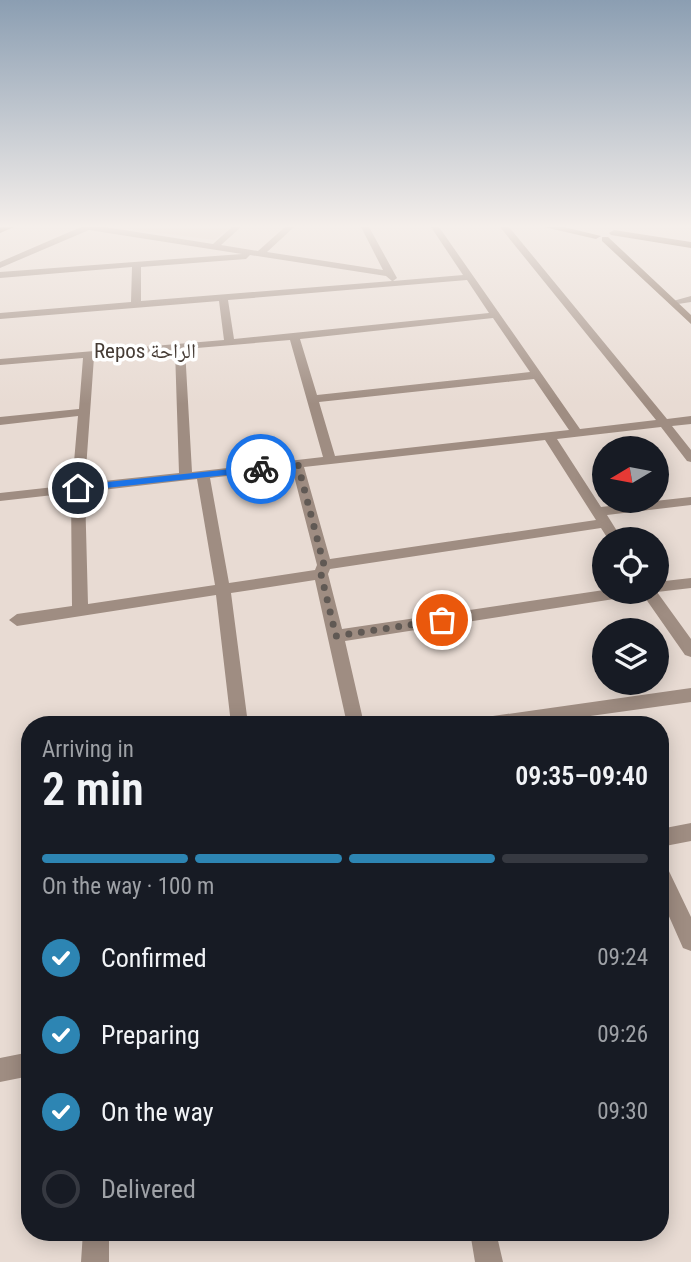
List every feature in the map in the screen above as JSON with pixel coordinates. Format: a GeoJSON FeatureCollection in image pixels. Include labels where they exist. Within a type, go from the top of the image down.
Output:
{"type":"FeatureCollection","features":[{"type":"Feature","properties":{"kind":"street"},"geometry":{"type":"LineString","coordinates":[[136,286],[136,305]]}},
{"type":"Feature","properties":{"kind":"street"},"geometry":{"type":"LineString","coordinates":[[0,316],[328,286]]}},
{"type":"Feature","properties":{"kind":"street"},"geometry":{"type":"LineString","coordinates":[[476,286],[576,432]]}},
{"type":"Feature","properties":{"kind":"street"},"geometry":{"type":"LineString","coordinates":[[552,286],[691,458]]}},
{"type":"Feature","properties":{"kind":"street"},"geometry":{"type":"LineString","coordinates":[[656,286],[691,321]]}},
{"type":"Feature","properties":{"kind":"street"},"geometry":{"type":"LineString","coordinates":[[661,286],[691,314]]}},
{"type":"Feature","properties":{"kind":"street"},"geometry":{"type":"LineString","coordinates":[[223,297],[229,341]]}},
{"type":"Feature","properties":{"kind":"street"},"geometry":{"type":"LineString","coordinates":[[678,301],[691,299]]}},
{"type":"Feature","properties":{"kind":"street"},"geometry":{"type":"LineString","coordinates":[[0,362],[229,341],[296,343],[495,315]]}},
{"type":"Feature","properties":{"kind":"street"},"geometry":{"type":"LineString","coordinates":[[296,343],[330,461]]}},
{"type":"Feature","properties":{"kind":"street"},"geometry":{"type":"LineString","coordinates":[[296,343],[330,461]]}},
{"type":"Feature","properties":{"kind":"street"},"geometry":{"type":"LineString","coordinates":[[180,346],[186,477]]}},
{"type":"Feature","properties":{"kind":"street"},"geometry":{"type":"LineString","coordinates":[[80,609],[78,488],[89,353]]}},
{"type":"Feature","properties":{"kind":"street"},"geometry":{"type":"LineString","coordinates":[[312,398],[536,375]]}},
{"type":"Feature","properties":{"kind":"street"},"geometry":{"type":"LineString","coordinates":[[0,421],[85,412]]}},
{"type":"Feature","properties":{"kind":"street"},"geometry":{"type":"LineString","coordinates":[[0,497],[691,420]]}},
{"type":"Feature","properties":{"kind":"street"},"geometry":{"type":"LineString","coordinates":[[549,436],[607,527]]}},
{"type":"Feature","properties":{"kind":"street"},"geometry":{"type":"LineString","coordinates":[[298,465],[354,716]]}},
{"type":"Feature","properties":{"kind":"street"},"geometry":{"type":"LineString","coordinates":[[203,476],[223,589],[238,716]]}},
{"type":"Feature","properties":{"kind":"street"},"geometry":{"type":"LineString","coordinates":[[17,620],[223,589],[691,500]]}},
{"type":"Feature","properties":{"kind":"street"},"geometry":{"type":"LineString","coordinates":[[669,586],[691,583]]}},
{"type":"Feature","properties":{"kind":"street"},"geometry":{"type":"LineString","coordinates":[[336,636],[592,597]]}},
{"type":"Feature","properties":{"kind":"street"},"geometry":{"type":"LineString","coordinates":[[658,604],[691,651]]}},
{"type":"Feature","properties":{"kind":"street"},"geometry":{"type":"LineString","coordinates":[[591,716],[691,695]]}},
{"type":"Feature","properties":{"kind":"street"},"geometry":{"type":"LineString","coordinates":[[669,836],[691,832]]}},
{"type":"Feature","properties":{"kind":"street"},"geometry":{"type":"LineString","coordinates":[[669,898],[691,940]]}},
{"type":"Feature","properties":{"kind":"street"},"geometry":{"type":"LineString","coordinates":[[0,1070],[21,1066]]}},
{"type":"Feature","properties":{"kind":"street"},"geometry":{"type":"LineString","coordinates":[[95,1262],[96,1241]]}},
{"type":"Feature","properties":{"kind":"street"},"geometry":{"type":"LineString","coordinates":[[485,1241],[489,1262]]}},
{"type":"Feature","properties":{"kind":"way so far"},"geometry":{"type":"LineString","coordinates":[[261,469],[298,465],[324,565],[321,574],[336,636],[442,620]]}},
{"type":"Feature","properties":{"kind":"district","name":"Repos الراحة"},"geometry":{"type":"Point","coordinates":[145,351]}},
{"type":"Feature","properties":{"kind":"route"},"geometry":{"type":"LineString","coordinates":[[78,488],[261,469]]}}]}
